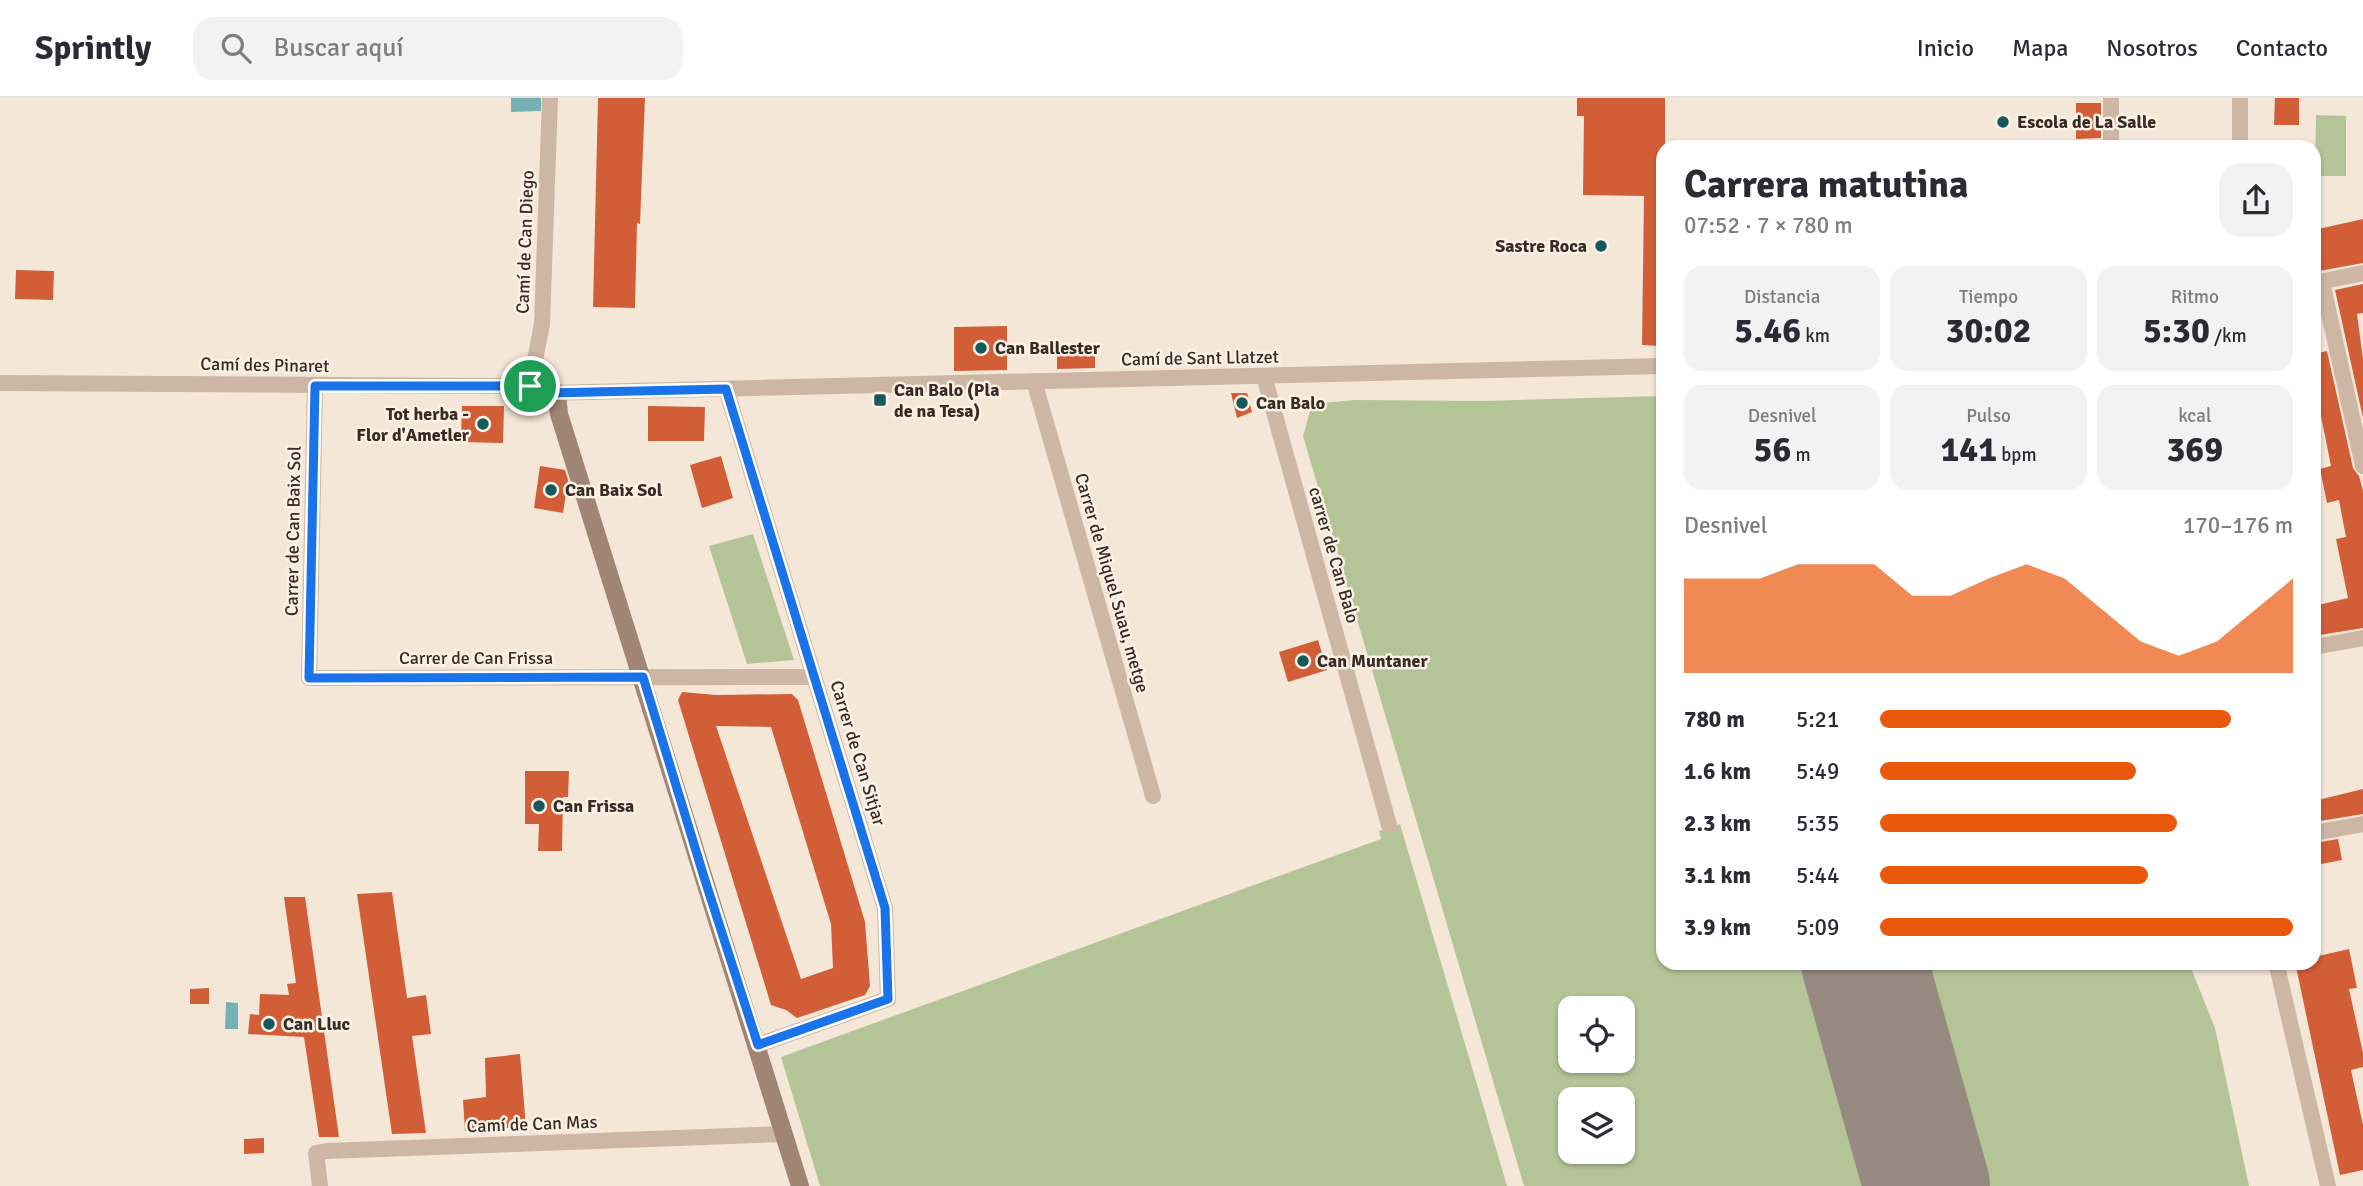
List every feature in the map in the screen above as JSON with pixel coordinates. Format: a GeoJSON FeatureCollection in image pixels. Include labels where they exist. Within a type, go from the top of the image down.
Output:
{"type":"FeatureCollection","features":[{"type":"Feature","properties":{"kind":"street","name":"Camí de Can Diego"},"geometry":{"type":"LineString","coordinates":[[530,386],[542,324],[550,98]]}},
{"type":"Feature","properties":{"kind":"street"},"geometry":{"type":"LineString","coordinates":[[2111,98],[2111,140]]}},
{"type":"Feature","properties":{"kind":"street"},"geometry":{"type":"LineString","coordinates":[[2240,140],[2241,98]]}},
{"type":"Feature","properties":{"kind":"street"},"geometry":{"type":"LineString","coordinates":[[2321,281],[2363,273]]}},
{"type":"Feature","properties":{"kind":"street"},"geometry":{"type":"LineString","coordinates":[[2321,294],[2363,466]]}},
{"type":"Feature","properties":{"kind":"street","name":"Camí de Sant Llatzet"},"geometry":{"type":"LineString","coordinates":[[530,386],[557,393],[1656,366]]}},
{"type":"Feature","properties":{"kind":"street","name":"carrer de Can Balo"},"geometry":{"type":"LineString","coordinates":[[1264,376],[1389,825]]}},
{"type":"Feature","properties":{"kind":"street","name":"Carrer de Miquel Suau, metge"},"geometry":{"type":"LineString","coordinates":[[1034,381],[1153,796]]}},
{"type":"Feature","properties":{"kind":"street","name":"Camí des Pinaret"},"geometry":{"type":"LineString","coordinates":[[0,383],[530,386]]}},
{"type":"Feature","properties":{"kind":"street","name":"Carrer de Can Baix Sol"},"geometry":{"type":"LineString","coordinates":[[309,678],[315,386]]}},
{"type":"Feature","properties":{"kind":"street","name":"Carrer de Can Sitjar"},"geometry":{"type":"LineString","coordinates":[[726,389],[885,908],[888,999],[758,1045]]}},
{"type":"Feature","properties":{"kind":"street"},"geometry":{"type":"LineString","coordinates":[[557,393],[559,414],[800,1186]]}},
{"type":"Feature","properties":{"kind":"street"},"geometry":{"type":"LineString","coordinates":[[2321,646],[2363,638]]}},
{"type":"Feature","properties":{"kind":"street","name":"Carrer de Can Frissa"},"geometry":{"type":"LineString","coordinates":[[309,678],[814,677]]}},
{"type":"Feature","properties":{"kind":"street"},"geometry":{"type":"LineString","coordinates":[[2321,832],[2363,824]]}},
{"type":"Feature","properties":{"kind":"street"},"geometry":{"type":"LineString","coordinates":[[2278,970],[2328,1186]]}},
{"type":"Feature","properties":{"kind":"street","name":"Camí de Can Mas"},"geometry":{"type":"LineString","coordinates":[[320,1186],[316,1153],[327,1151],[784,1133]]}},
{"type":"Feature","properties":{"kind":"green space"},"geometry":{"type":"Polygon","coordinates":[[[2316,115],[2346,116],[2346,176],[2321,176],[2321,140],[2316,140],[2316,115]]]}},
{"type":"Feature","properties":{"kind":"green space"},"geometry":{"type":"Polygon","coordinates":[[[1656,396],[1656,970],[1834,970],[1895,1186],[1524,1186],[1303,436],[1312,404],[1355,400],[1483,401],[1656,396]]]}},
{"type":"Feature","properties":{"kind":"green space"},"geometry":{"type":"Polygon","coordinates":[[[753,534],[794,660],[747,664],[709,546],[753,534]]]}},
{"type":"Feature","properties":{"kind":"green space"},"geometry":{"type":"Polygon","coordinates":[[[1400,824],[1507,1186],[820,1186],[781,1057],[1381,839],[1379,831],[1400,824]]]}},
{"type":"Feature","properties":{"kind":"green space"},"geometry":{"type":"Polygon","coordinates":[[[1899,970],[2192,970],[2215,1028],[2249,1186],[1961,1186],[1899,970]]]}},
{"type":"Feature","properties":{"kind":"water"},"geometry":{"type":"Polygon","coordinates":[[[511,98],[541,98],[541,111],[511,112],[511,98]]]}},
{"type":"Feature","properties":{"kind":"water"},"geometry":{"type":"Polygon","coordinates":[[[226,1002],[238,1003],[238,1029],[225,1029],[226,1002]]]}},
{"type":"Feature","properties":{"kind":"building"},"geometry":{"type":"Polygon","coordinates":[[[598,98],[645,98],[635,308],[593,307],[598,98]]]}},
{"type":"Feature","properties":{"kind":"building"},"geometry":{"type":"Polygon","coordinates":[[[1577,98],[1665,98],[1665,140],[1656,140],[1656,346],[1642,345],[1644,196],[1583,195],[1584,116],[1577,116],[1577,98]]]}},
{"type":"Feature","properties":{"kind":"building"},"geometry":{"type":"Polygon","coordinates":[[[2275,98],[2299,98],[2299,125],[2274,125],[2275,98]]]}},
{"type":"Feature","properties":{"kind":"building"},"geometry":{"type":"Polygon","coordinates":[[[2076,103],[2101,103],[2101,138],[2076,139],[2076,103]]]}},
{"type":"Feature","properties":{"kind":"building"},"geometry":{"type":"Polygon","coordinates":[[[2363,219],[2363,263],[2321,271],[2321,228],[2363,219]]]}},
{"type":"Feature","properties":{"kind":"building"},"geometry":{"type":"Polygon","coordinates":[[[16,270],[54,271],[53,300],[15,299],[16,270]]]}},
{"type":"Feature","properties":{"kind":"building"},"geometry":{"type":"Polygon","coordinates":[[[2363,284],[2363,313],[2357,314],[2363,359],[2363,418],[2335,290],[2363,284]]]}},
{"type":"Feature","properties":{"kind":"building","name":"Can Ballester"},"geometry":{"type":"Polygon","coordinates":[[[1007,326],[1007,370],[954,371],[954,327],[1007,326]]]}},
{"type":"Feature","properties":{"kind":"building"},"geometry":{"type":"Polygon","coordinates":[[[1095,344],[1095,368],[1057,369],[1057,345],[1095,344]]]}},
{"type":"Feature","properties":{"kind":"building"},"geometry":{"type":"Polygon","coordinates":[[[2327,351],[2353,468],[2359,476],[2363,491],[2363,628],[2321,635],[2321,604],[2348,598],[2336,539],[2346,537],[2339,500],[2327,503],[2321,474],[2321,469],[2331,466],[2321,416],[2321,352],[2327,351]]]}},
{"type":"Feature","properties":{"kind":"building","name":"Can Balo"},"geometry":{"type":"Polygon","coordinates":[[[1231,393],[1247,393],[1252,412],[1237,418],[1231,393]]]}},
{"type":"Feature","properties":{"kind":"building","name":"Tot herba - Flor d'Ametler"},"geometry":{"type":"Polygon","coordinates":[[[462,406],[504,406],[503,443],[461,442],[462,406]]]}},
{"type":"Feature","properties":{"kind":"building"},"geometry":{"type":"Polygon","coordinates":[[[648,406],[705,407],[704,441],[648,441],[648,406]]]}},
{"type":"Feature","properties":{"kind":"building"},"geometry":{"type":"Polygon","coordinates":[[[721,456],[733,498],[702,508],[690,465],[721,456]]]}},
{"type":"Feature","properties":{"kind":"building","name":"Can Baix Sol"},"geometry":{"type":"Polygon","coordinates":[[[540,466],[565,470],[568,480],[563,513],[534,508],[540,466]]]}},
{"type":"Feature","properties":{"kind":"building","name":"Can Muntaner"},"geometry":{"type":"Polygon","coordinates":[[[1318,640],[1327,670],[1288,682],[1279,652],[1318,640]]]}},
{"type":"Feature","properties":{"kind":"building"},"geometry":{"type":"Polygon","coordinates":[[[682,692],[716,695],[792,694],[798,700],[865,922],[870,986],[865,995],[797,1018],[786,1010],[771,1005],[678,700],[682,692]],[[716,726],[801,979],[833,968],[831,924],[771,727],[716,726]]]}},
{"type":"Feature","properties":{"kind":"building","name":"Can Frissa"},"geometry":{"type":"Polygon","coordinates":[[[525,771],[569,771],[568,797],[563,797],[562,851],[538,851],[539,824],[525,824],[525,771]]]}},
{"type":"Feature","properties":{"kind":"building"},"geometry":{"type":"Polygon","coordinates":[[[2363,789],[2363,814],[2321,821],[2321,799],[2363,789]]]}},
{"type":"Feature","properties":{"kind":"building"},"geometry":{"type":"Polygon","coordinates":[[[2338,839],[2342,860],[2321,864],[2321,842],[2338,839]]]}},
{"type":"Feature","properties":{"kind":"building"},"geometry":{"type":"Polygon","coordinates":[[[392,892],[407,998],[426,995],[431,1034],[412,1036],[426,1133],[392,1134],[357,894],[392,892]]]}},
{"type":"Feature","properties":{"kind":"building"},"geometry":{"type":"Polygon","coordinates":[[[284,897],[305,897],[339,1137],[319,1137],[304,1037],[248,1034],[250,1014],[259,1015],[260,994],[289,995],[287,984],[296,983],[284,897]]]}},
{"type":"Feature","properties":{"kind":"building"},"geometry":{"type":"Polygon","coordinates":[[[2349,949],[2357,988],[2349,989],[2363,1053],[2363,1067],[2351,1070],[2363,1125],[2363,1170],[2340,1175],[2297,970],[2321,970],[2321,955],[2349,949]]]}},
{"type":"Feature","properties":{"kind":"building"},"geometry":{"type":"Polygon","coordinates":[[[209,988],[209,1004],[190,1004],[190,989],[209,988]]]}},
{"type":"Feature","properties":{"kind":"building"},"geometry":{"type":"Polygon","coordinates":[[[520,1054],[526,1127],[465,1131],[463,1100],[486,1097],[485,1058],[520,1054]]]}},
{"type":"Feature","properties":{"kind":"building"},"geometry":{"type":"Polygon","coordinates":[[[264,1138],[264,1153],[244,1154],[244,1139],[264,1138]]]}},
{"type":"Feature","properties":{"kind":"runway"},"geometry":{"type":"LineString","coordinates":[[1866,970],[1927,1186]]}},
{"type":"Feature","properties":{"kind":"place","name":"Escola de La Salle"},"geometry":{"type":"Point","coordinates":[2003,122]}},
{"type":"Feature","properties":{"kind":"place","name":"Sastre Roca"},"geometry":{"type":"Point","coordinates":[1601,246]}},
{"type":"Feature","properties":{"kind":"place","name":"Can Ballester"},"geometry":{"type":"Point","coordinates":[981,348]}},
{"type":"Feature","properties":{"kind":"place","name":"Can Balo (Pla de na Tesa)"},"geometry":{"type":"Point","coordinates":[880,400]}},
{"type":"Feature","properties":{"kind":"place","name":"Can Balo"},"geometry":{"type":"Point","coordinates":[1242,403]}},
{"type":"Feature","properties":{"kind":"place","name":"Tot herba - Flor d'Ametler"},"geometry":{"type":"Point","coordinates":[483,424]}},
{"type":"Feature","properties":{"kind":"place","name":"Can Baix Sol"},"geometry":{"type":"Point","coordinates":[551,490]}},
{"type":"Feature","properties":{"kind":"place","name":"Can Muntaner"},"geometry":{"type":"Point","coordinates":[1303,661]}},
{"type":"Feature","properties":{"kind":"place","name":"Can Frissa"},"geometry":{"type":"Point","coordinates":[539,806]}},
{"type":"Feature","properties":{"kind":"place","name":"Can Lluc"},"geometry":{"type":"Point","coordinates":[269,1024]}},
{"type":"Feature","properties":{"kind":"route"},"geometry":{"type":"LineString","coordinates":[[315,386],[530,386],[549,393],[726,389],[885,908],[888,999],[758,1045],[643,677],[309,678],[315,386]]}}]}
